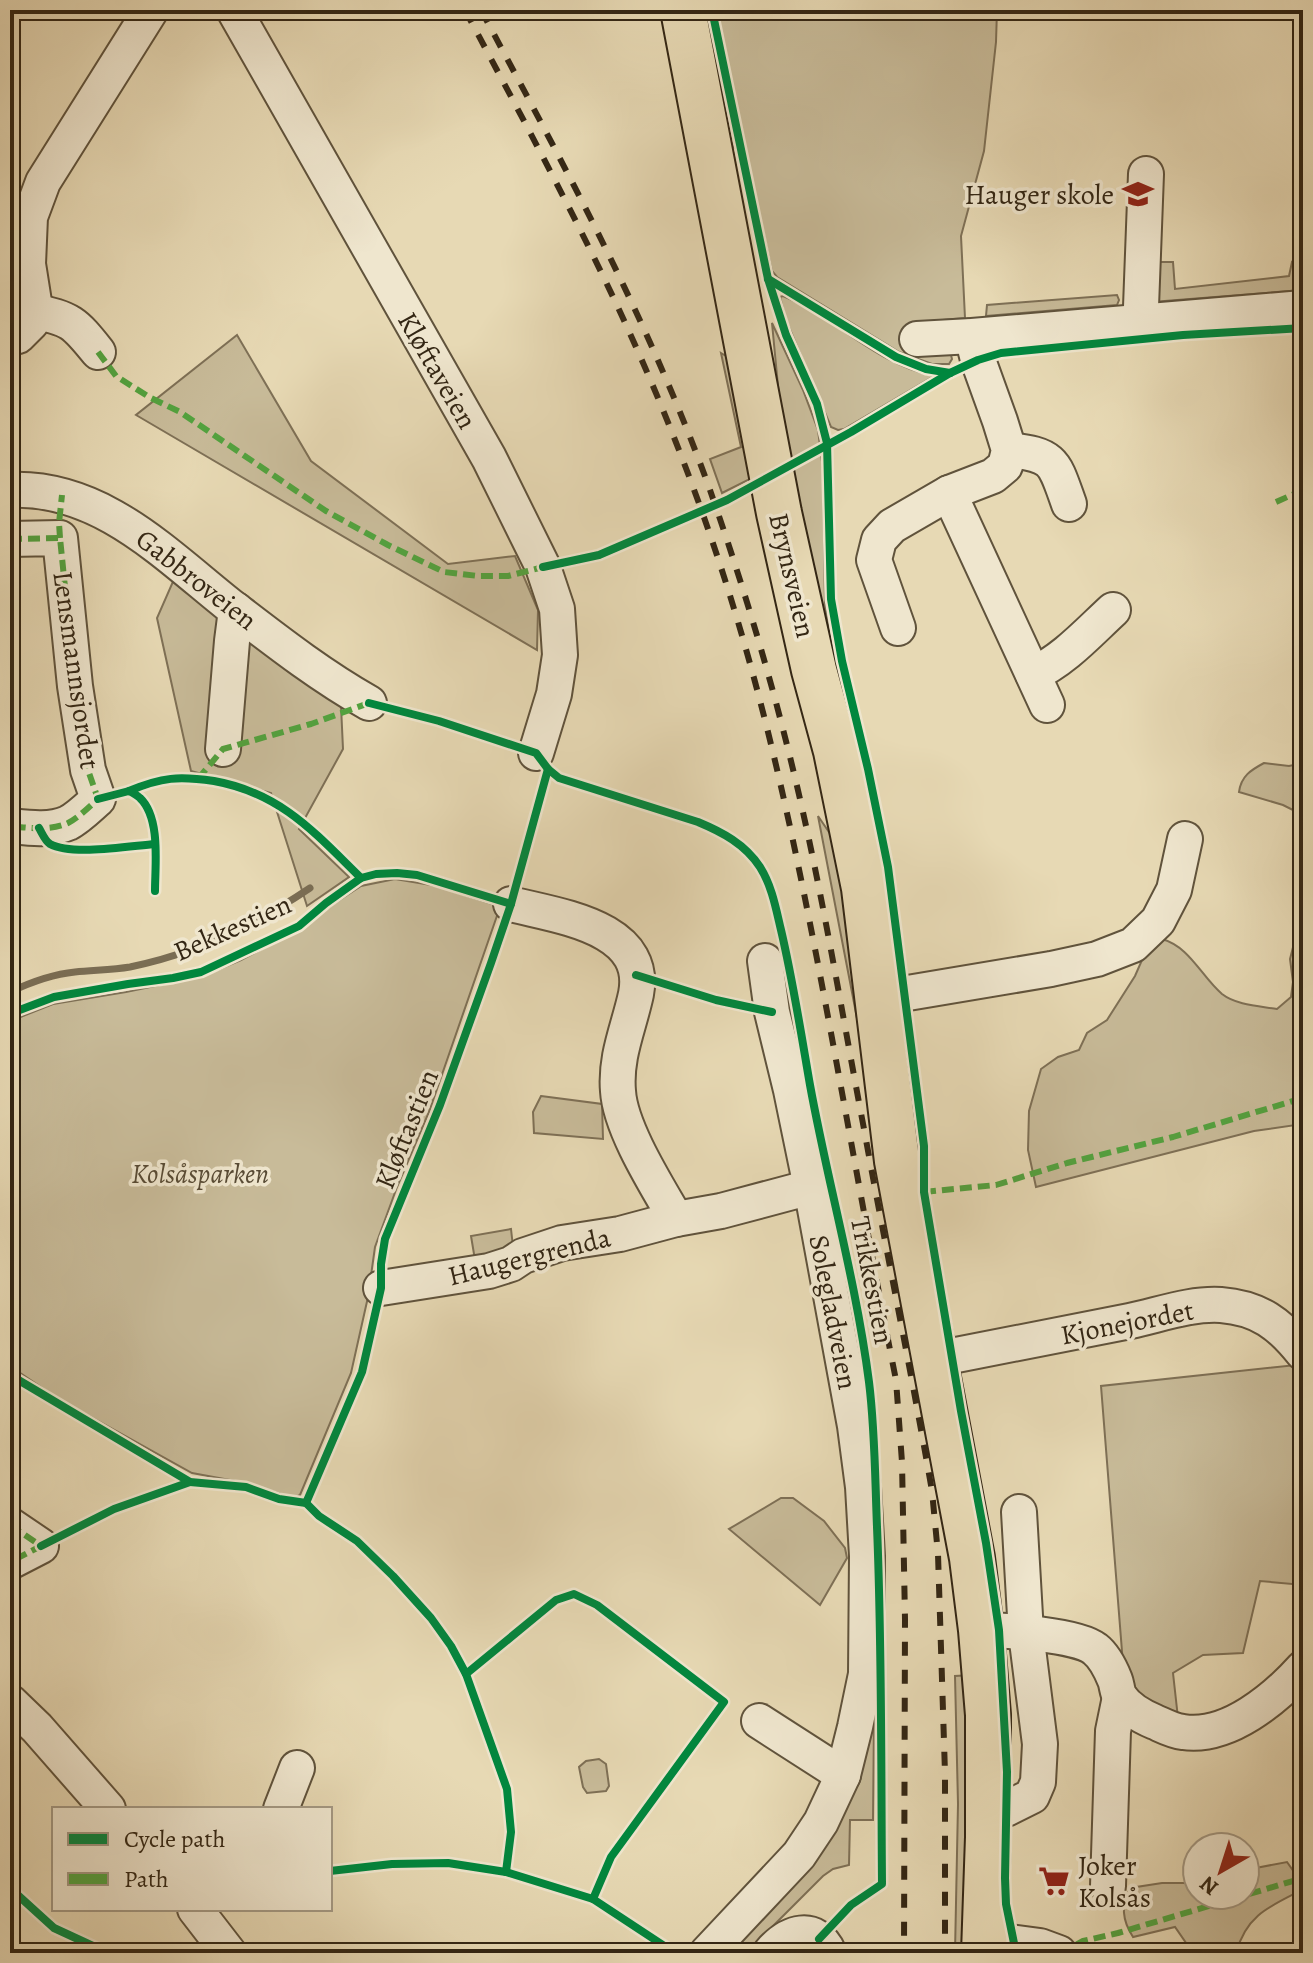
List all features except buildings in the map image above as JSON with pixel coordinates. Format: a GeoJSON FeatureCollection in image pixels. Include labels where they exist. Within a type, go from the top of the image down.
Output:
{"type":"FeatureCollection","features":[{"type":"Feature","properties":{"kind":"main road","name":"Brynsveien"},"geometry":{"type":"LineString","coordinates":[[683,10],[779,513],[864,888],[897,1161],[969,1542],[988,1715],[988,1948]]}},
{"type":"Feature","properties":{"kind":"street"},"geometry":{"type":"LineString","coordinates":[[10,338],[18,336],[31,323],[34,302],[28,264],[30,217],[43,182],[151,10]]}},
{"type":"Feature","properties":{"kind":"street","name":"Kløftaveien"},"geometry":{"type":"LineString","coordinates":[[234,10],[489,458],[543,567],[557,609],[560,655],[554,694],[536,753]]}},
{"type":"Feature","properties":{"kind":"street"},"geometry":{"type":"LineString","coordinates":[[1141,307],[1146,174]]}},
{"type":"Feature","properties":{"kind":"street"},"geometry":{"type":"LineString","coordinates":[[917,339],[1303,308]]}},
{"type":"Feature","properties":{"kind":"street"},"geometry":{"type":"LineString","coordinates":[[33,311],[60,317],[77,327],[98,352]]}},
{"type":"Feature","properties":{"kind":"street"},"geometry":{"type":"LineString","coordinates":[[898,628],[874,560],[879,540],[892,526],[949,493],[993,476],[1005,466],[1009,450],[972,336]]}},
{"type":"Feature","properties":{"kind":"street"},"geometry":{"type":"LineString","coordinates":[[1009,450],[1032,452],[1049,461],[1060,477],[1069,504]]}},
{"type":"Feature","properties":{"kind":"street","name":"Gabbroveien"},"geometry":{"type":"LineString","coordinates":[[10,490],[62,495],[110,515],[142,535],[330,680],[369,703]]}},
{"type":"Feature","properties":{"kind":"street"},"geometry":{"type":"LineString","coordinates":[[949,493],[1047,705]]}},
{"type":"Feature","properties":{"kind":"street","name":"Lensmannsjordet"},"geometry":{"type":"LineString","coordinates":[[10,826],[54,827],[69,822],[98,799],[88,770],[68,631],[59,523],[62,495]]}},
{"type":"Feature","properties":{"kind":"street","name":"Lensmannsjordet"},"geometry":{"type":"LineString","coordinates":[[10,539],[60,538]]}},
{"type":"Feature","properties":{"kind":"street"},"geometry":{"type":"LineString","coordinates":[[223,749],[236,610]]}},
{"type":"Feature","properties":{"kind":"street"},"geometry":{"type":"LineString","coordinates":[[1033,674],[1067,651],[1113,610]]}},
{"type":"Feature","properties":{"kind":"street"},"geometry":{"type":"LineString","coordinates":[[878,998],[1051,969],[1097,959],[1133,945],[1158,921],[1174,890],[1185,839]]}},
{"type":"Feature","properties":{"kind":"street"},"geometry":{"type":"LineString","coordinates":[[511,904],[602,930],[625,948],[634,964],[636,992],[620,1049],[618,1095],[632,1136],[676,1219]]}},
{"type":"Feature","properties":{"kind":"street","name":"Solegladveien"},"geometry":{"type":"LineString","coordinates":[[707,1953],[799,1855],[821,1822],[843,1775],[866,1674],[867,1556],[855,1426],[811,1187],[772,1012],[765,961]]}},
{"type":"Feature","properties":{"kind":"street","name":"Haugergrenda"},"geometry":{"type":"LineString","coordinates":[[381,1288],[489,1271],[549,1247],[721,1211],[811,1187]]}},
{"type":"Feature","properties":{"kind":"street","name":"Kjonejordet"},"geometry":{"type":"LineString","coordinates":[[936,1359],[1184,1309],[1220,1305],[1267,1317],[1289,1335],[1303,1353]]}},
{"type":"Feature","properties":{"kind":"street"},"geometry":{"type":"LineString","coordinates":[[988,1808],[1006,1809],[1032,1796],[1038,1782],[1040,1744],[1026,1633],[1019,1512]]}},
{"type":"Feature","properties":{"kind":"street"},"geometry":{"type":"LineString","coordinates":[[10,1525],[41,1546],[10,1562]]}},
{"type":"Feature","properties":{"kind":"street"},"geometry":{"type":"LineString","coordinates":[[981,1630],[1026,1633],[1078,1642],[1095,1649],[1110,1668],[1120,1697],[1141,1716],[1184,1733],[1214,1730],[1232,1723],[1268,1702],[1303,1668]]}},
{"type":"Feature","properties":{"kind":"street"},"geometry":{"type":"LineString","coordinates":[[1108,1886],[1113,1731],[1120,1697]]}},
{"type":"Feature","properties":{"kind":"street"},"geometry":{"type":"LineString","coordinates":[[10,1702],[106,1807]]}},
{"type":"Feature","properties":{"kind":"street"},"geometry":{"type":"LineString","coordinates":[[759,1721],[843,1775]]}},
{"type":"Feature","properties":{"kind":"street"},"geometry":{"type":"LineString","coordinates":[[282,1807],[297,1768]]}},
{"type":"Feature","properties":{"kind":"street"},"geometry":{"type":"LineString","coordinates":[[197,1911],[229,1953]]}},
{"type":"Feature","properties":{"kind":"street"},"geometry":{"type":"LineString","coordinates":[[770,1953],[784,1939],[796,1934],[813,1934],[826,1945],[829,1953]]}},
{"type":"Feature","properties":{"kind":"street"},"geometry":{"type":"LineString","coordinates":[[988,1948],[1040,1946],[1059,1953]]}},
{"type":"Feature","properties":{"kind":"green space"},"geometry":{"type":"Polygon","coordinates":[[[697,10],[997,10],[984,151],[961,236],[965,318],[910,323],[916,350],[946,350],[952,359],[949,364],[932,364],[899,352],[772,271],[746,156],[730,144],[697,10]]]}},
{"type":"Feature","properties":{"kind":"green space"},"geometry":{"type":"Polygon","coordinates":[[[1158,262],[1173,262],[1175,289],[1289,276],[1292,262],[1300,266],[1303,272],[1303,290],[1152,302],[1158,262]]]}},
{"type":"Feature","properties":{"kind":"green space"},"geometry":{"type":"Polygon","coordinates":[[[1117,295],[1117,305],[986,316],[987,305],[1117,295]]]}},
{"type":"Feature","properties":{"kind":"green space"},"geometry":{"type":"Polygon","coordinates":[[[780,297],[803,305],[893,362],[934,376],[844,429],[831,427],[786,320],[780,297]]]}},
{"type":"Feature","properties":{"kind":"green space"},"geometry":{"type":"Polygon","coordinates":[[[772,323],[818,430],[823,470],[825,605],[832,650],[882,864],[896,971],[780,407],[772,323]]]}},
{"type":"Feature","properties":{"kind":"green space"},"geometry":{"type":"Polygon","coordinates":[[[237,335],[311,461],[448,564],[515,556],[538,610],[537,650],[136,415],[237,335]]]}},
{"type":"Feature","properties":{"kind":"green space"},"geometry":{"type":"Polygon","coordinates":[[[721,353],[731,364],[754,477],[722,493],[710,459],[741,447],[721,353]]]}},
{"type":"Feature","properties":{"kind":"green space"},"geometry":{"type":"Polygon","coordinates":[[[175,577],[341,706],[343,749],[299,829],[349,877],[307,906],[271,793],[191,771],[157,618],[175,577]]]}},
{"type":"Feature","properties":{"kind":"green space"},"geometry":{"type":"Polygon","coordinates":[[[1264,763],[1289,766],[1303,763],[1303,832],[1295,811],[1239,792],[1247,774],[1264,763]]]}},
{"type":"Feature","properties":{"kind":"green space"},"geometry":{"type":"Polygon","coordinates":[[[818,816],[833,838],[843,865],[871,1091],[818,816]]]}},
{"type":"Feature","properties":{"kind":"green space","name":"Kolsåsparken"},"geometry":{"type":"Polygon","coordinates":[[[395,879],[437,886],[495,905],[499,910],[429,1112],[375,1247],[368,1297],[351,1373],[300,1495],[294,1498],[246,1483],[192,1473],[57,1398],[10,1366],[10,1026],[18,1018],[53,1004],[203,976],[304,927],[361,886],[395,879]]]}},
{"type":"Feature","properties":{"kind":"green space"},"geometry":{"type":"Polygon","coordinates":[[[1303,908],[1303,1124],[1254,1131],[1036,1187],[1028,1150],[1029,1111],[1041,1069],[1058,1057],[1079,1050],[1087,1033],[1107,1020],[1152,947],[1162,939],[1172,943],[1188,955],[1228,998],[1277,1009],[1291,997],[1290,959],[1303,908]]]}},
{"type":"Feature","properties":{"kind":"green space"},"geometry":{"type":"Polygon","coordinates":[[[541,1096],[602,1104],[603,1139],[534,1133],[533,1112],[541,1096]]]}},
{"type":"Feature","properties":{"kind":"green space"},"geometry":{"type":"Polygon","coordinates":[[[511,1229],[514,1256],[476,1266],[471,1236],[511,1229]]]}},
{"type":"Feature","properties":{"kind":"green space"},"geometry":{"type":"Polygon","coordinates":[[[1296,1365],[1303,1378],[1303,1585],[1260,1581],[1243,1653],[1203,1655],[1173,1673],[1178,1718],[1126,1702],[1101,1386],[1296,1365]]]}},
{"type":"Feature","properties":{"kind":"green space"},"geometry":{"type":"Polygon","coordinates":[[[781,1498],[793,1498],[824,1521],[845,1548],[847,1558],[820,1605],[729,1529],[781,1498]]]}},
{"type":"Feature","properties":{"kind":"green space"},"geometry":{"type":"Polygon","coordinates":[[[972,1675],[971,1953],[955,1953],[958,1804],[955,1676],[972,1675]]]}},
{"type":"Feature","properties":{"kind":"green space"},"geometry":{"type":"Polygon","coordinates":[[[874,1719],[873,1820],[850,1820],[849,1865],[833,1869],[823,1876],[749,1953],[719,1953],[869,1737],[874,1719]]]}},
{"type":"Feature","properties":{"kind":"green space"},"geometry":{"type":"Polygon","coordinates":[[[599,1759],[606,1764],[609,1786],[606,1791],[587,1793],[579,1767],[586,1761],[599,1759]]]}},
{"type":"Feature","properties":{"kind":"green space"},"geometry":{"type":"Polygon","coordinates":[[[1287,1862],[1300,1891],[1268,1908],[1252,1921],[1236,1953],[1193,1953],[1175,1927],[1133,1937],[1127,1925],[1124,1907],[1130,1888],[1162,1883],[1181,1883],[1181,1911],[1261,1911],[1261,1867],[1287,1862]]]}},
{"type":"Feature","properties":{"kind":"waterway"},"geometry":{"type":"LineString","coordinates":[[10,992],[59,975],[130,967],[178,954],[246,926],[310,888]]}},
{"type":"Feature","properties":{"kind":"railway"},"geometry":{"type":"LineString","coordinates":[[465,10],[597,264],[665,415],[735,612],[780,784],[817,959],[896,1380],[902,1462],[905,1619],[904,1953]]}},
{"type":"Feature","properties":{"kind":"railway"},"geometry":{"type":"LineString","coordinates":[[481,10],[604,246],[661,367],[710,490],[781,720],[829,940],[932,1491],[938,1554],[945,1773],[945,1953]]}},
{"type":"Feature","properties":{"kind":"marked path"},"geometry":{"type":"LineString","coordinates":[[98,352],[116,376],[180,412],[326,511],[388,545],[444,572],[508,576],[543,567]]}},
{"type":"Feature","properties":{"kind":"marked path"},"geometry":{"type":"LineString","coordinates":[[1276,502],[1303,490]]}},
{"type":"Feature","properties":{"kind":"marked path"},"geometry":{"type":"LineString","coordinates":[[60,538],[62,495]]}},
{"type":"Feature","properties":{"kind":"marked path"},"geometry":{"type":"LineString","coordinates":[[10,539],[60,538],[75,686],[88,770],[98,799],[61,826],[10,826]]}},
{"type":"Feature","properties":{"kind":"marked path"},"geometry":{"type":"LineString","coordinates":[[198,779],[223,749],[311,724],[369,703]]}},
{"type":"Feature","properties":{"kind":"marked path"},"geometry":{"type":"LineString","coordinates":[[924,1192],[996,1185],[1303,1098]]}},
{"type":"Feature","properties":{"kind":"marked path"},"geometry":{"type":"LineString","coordinates":[[10,1525],[41,1546],[10,1562]]}},
{"type":"Feature","properties":{"kind":"marked path"},"geometry":{"type":"LineString","coordinates":[[1061,1953],[1083,1941],[1303,1878]]}},
{"type":"Feature","properties":{"kind":"cycle path"},"geometry":{"type":"LineString","coordinates":[[712,10],[768,279],[786,335],[817,404],[827,443],[831,599],[888,867],[924,1146],[924,1192],[999,1630],[1007,1772],[1006,1904],[1016,1953]]}},
{"type":"Feature","properties":{"kind":"cycle path"},"geometry":{"type":"LineString","coordinates":[[768,279],[896,357],[926,369],[950,373]]}},
{"type":"Feature","properties":{"kind":"cycle path"},"geometry":{"type":"LineString","coordinates":[[543,567],[599,555],[727,500],[978,360],[1001,353],[1183,335],[1303,328]]}},
{"type":"Feature","properties":{"kind":"cycle path","name":"Trikkestien"},"geometry":{"type":"LineString","coordinates":[[369,703],[439,721],[536,753],[559,778],[707,826],[747,852],[760,867],[771,890],[857,1307],[869,1382],[874,1454],[880,1616],[882,1884],[851,1905],[819,1939]]}},
{"type":"Feature","properties":{"kind":"cycle path","name":"Kløftastien"},"geometry":{"type":"LineString","coordinates":[[306,1503],[362,1372],[381,1288],[385,1239],[440,1105],[491,963],[511,904],[548,769]]}},
{"type":"Feature","properties":{"kind":"cycle path"},"geometry":{"type":"LineString","coordinates":[[129,791],[161,780],[180,778],[238,787],[259,795],[295,817],[361,878]]}},
{"type":"Feature","properties":{"kind":"cycle path"},"geometry":{"type":"LineString","coordinates":[[98,799],[129,791],[147,807],[154,829],[155,891]]}},
{"type":"Feature","properties":{"kind":"cycle path"},"geometry":{"type":"LineString","coordinates":[[39,828],[50,844],[60,848],[101,849],[155,844]]}},
{"type":"Feature","properties":{"kind":"cycle path","name":"Bekkestien"},"geometry":{"type":"LineString","coordinates":[[10,1019],[17,1011],[54,997],[201,972],[299,926],[361,878],[376,874],[417,875],[511,904]]}},
{"type":"Feature","properties":{"kind":"cycle path"},"geometry":{"type":"LineString","coordinates":[[636,975],[716,1000],[772,1012]]}},
{"type":"Feature","properties":{"kind":"cycle path"},"geometry":{"type":"LineString","coordinates":[[10,1375],[190,1482],[246,1487],[279,1499],[306,1503],[319,1516],[357,1541],[393,1576],[431,1618],[466,1674],[507,1789],[511,1832],[506,1872]]}},
{"type":"Feature","properties":{"kind":"cycle path"},"geometry":{"type":"LineString","coordinates":[[41,1546],[114,1509],[190,1482]]}},
{"type":"Feature","properties":{"kind":"cycle path"},"geometry":{"type":"LineString","coordinates":[[466,1674],[556,1600],[574,1594],[597,1605],[724,1702],[611,1857],[593,1899]]}},
{"type":"Feature","properties":{"kind":"cycle path"},"geometry":{"type":"LineString","coordinates":[[332,1871],[392,1864],[448,1863],[506,1872],[593,1899],[675,1953]]}},
{"type":"Feature","properties":{"kind":"cycle path"},"geometry":{"type":"LineString","coordinates":[[10,1888],[54,1928],[108,1953]]}},
{"type":"Feature","properties":{"kind":"place","name":"Hauger skole"},"geometry":{"type":"Point","coordinates":[1138,194]}},
{"type":"Feature","properties":{"kind":"place","name":"Joker Kolsås"},"geometry":{"type":"Point","coordinates":[1054,1881]}}]}
